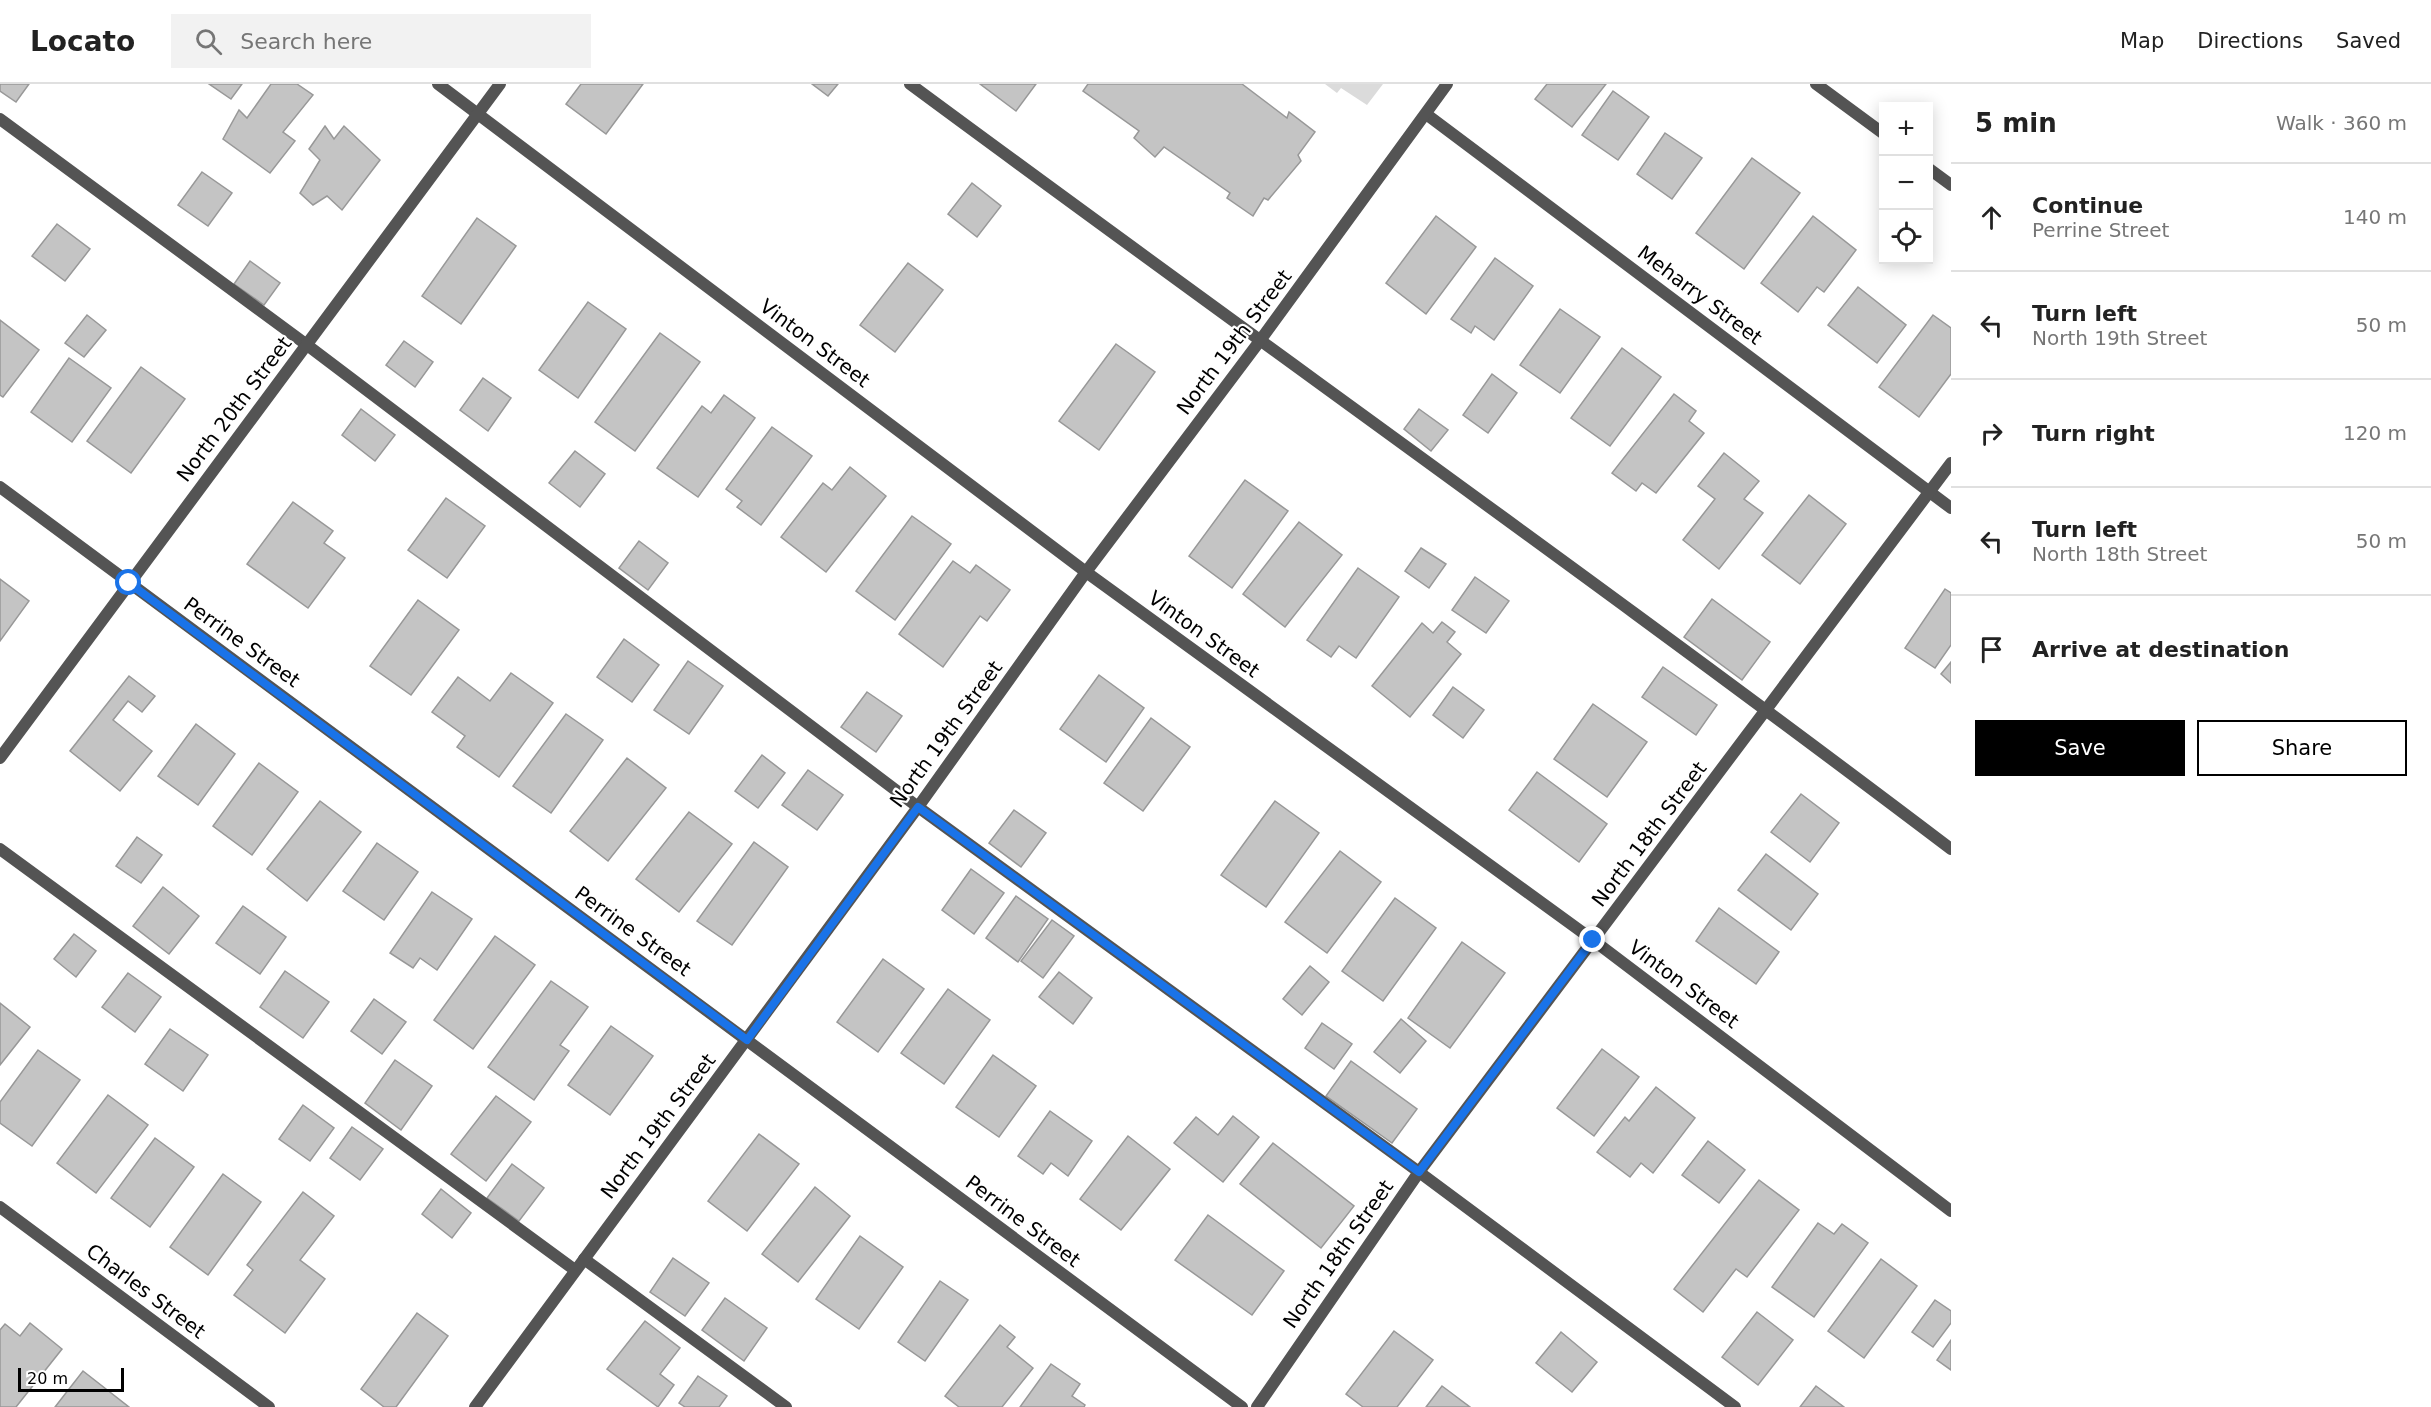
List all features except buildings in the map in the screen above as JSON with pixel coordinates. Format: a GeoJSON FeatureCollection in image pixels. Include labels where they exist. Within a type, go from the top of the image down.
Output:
{"type":"FeatureCollection","features":[{"type":"Feature","properties":{"kind":"street","name":"Vinton Street"},"geometry":{"type":"LineString","coordinates":[[438,84],[1086,572],[1593,940],[1951,1211]]}},
{"type":"Feature","properties":{"kind":"street","name":"North 20th Street"},"geometry":{"type":"LineString","coordinates":[[0,759],[500,84]]}},
{"type":"Feature","properties":{"kind":"street"},"geometry":{"type":"LineString","coordinates":[[910,84],[1259,342],[1767,710],[1951,849]]}},
{"type":"Feature","properties":{"kind":"street","name":"North 19th Street"},"geometry":{"type":"LineString","coordinates":[[475,1407],[918,807],[1086,572],[1259,342],[1447,84]]}},
{"type":"Feature","properties":{"kind":"street"},"geometry":{"type":"LineString","coordinates":[[1816,84],[1879,130]]}},
{"type":"Feature","properties":{"kind":"street","name":"Meharry Street"},"geometry":{"type":"LineString","coordinates":[[1426,114],[1951,508]]}},
{"type":"Feature","properties":{"kind":"street"},"geometry":{"type":"LineString","coordinates":[[0,119],[307,345],[918,807],[1419,1172],[1735,1407]]}},
{"type":"Feature","properties":{"kind":"street"},"geometry":{"type":"LineString","coordinates":[[1933,171],[1951,185]]}},
{"type":"Feature","properties":{"kind":"street","name":"North 18th Street"},"geometry":{"type":"LineString","coordinates":[[1257,1407],[1419,1172],[1951,463]]}},
{"type":"Feature","properties":{"kind":"street","name":"Perrine Street"},"geometry":{"type":"LineString","coordinates":[[0,487],[1242,1407]]}},
{"type":"Feature","properties":{"kind":"street"},"geometry":{"type":"LineString","coordinates":[[0,849],[575,1270]]}},
{"type":"Feature","properties":{"kind":"street","name":"Charles Street"},"geometry":{"type":"LineString","coordinates":[[0,1207],[269,1407]]}},
{"type":"Feature","properties":{"kind":"street"},"geometry":{"type":"LineString","coordinates":[[584,1258],[786,1407]]}},
{"type":"Feature","properties":{"kind":"shaded area"},"geometry":{"type":"Polygon","coordinates":[[[1325,84],[1383,84],[1367,105],[1341,88],[1337,93],[1325,84]]]}},
{"type":"Feature","properties":{"kind":"route"},"geometry":{"type":"LineString","coordinates":[[129,583],[747,1040],[918,807],[1419,1172],[1593,940]]}}]}
